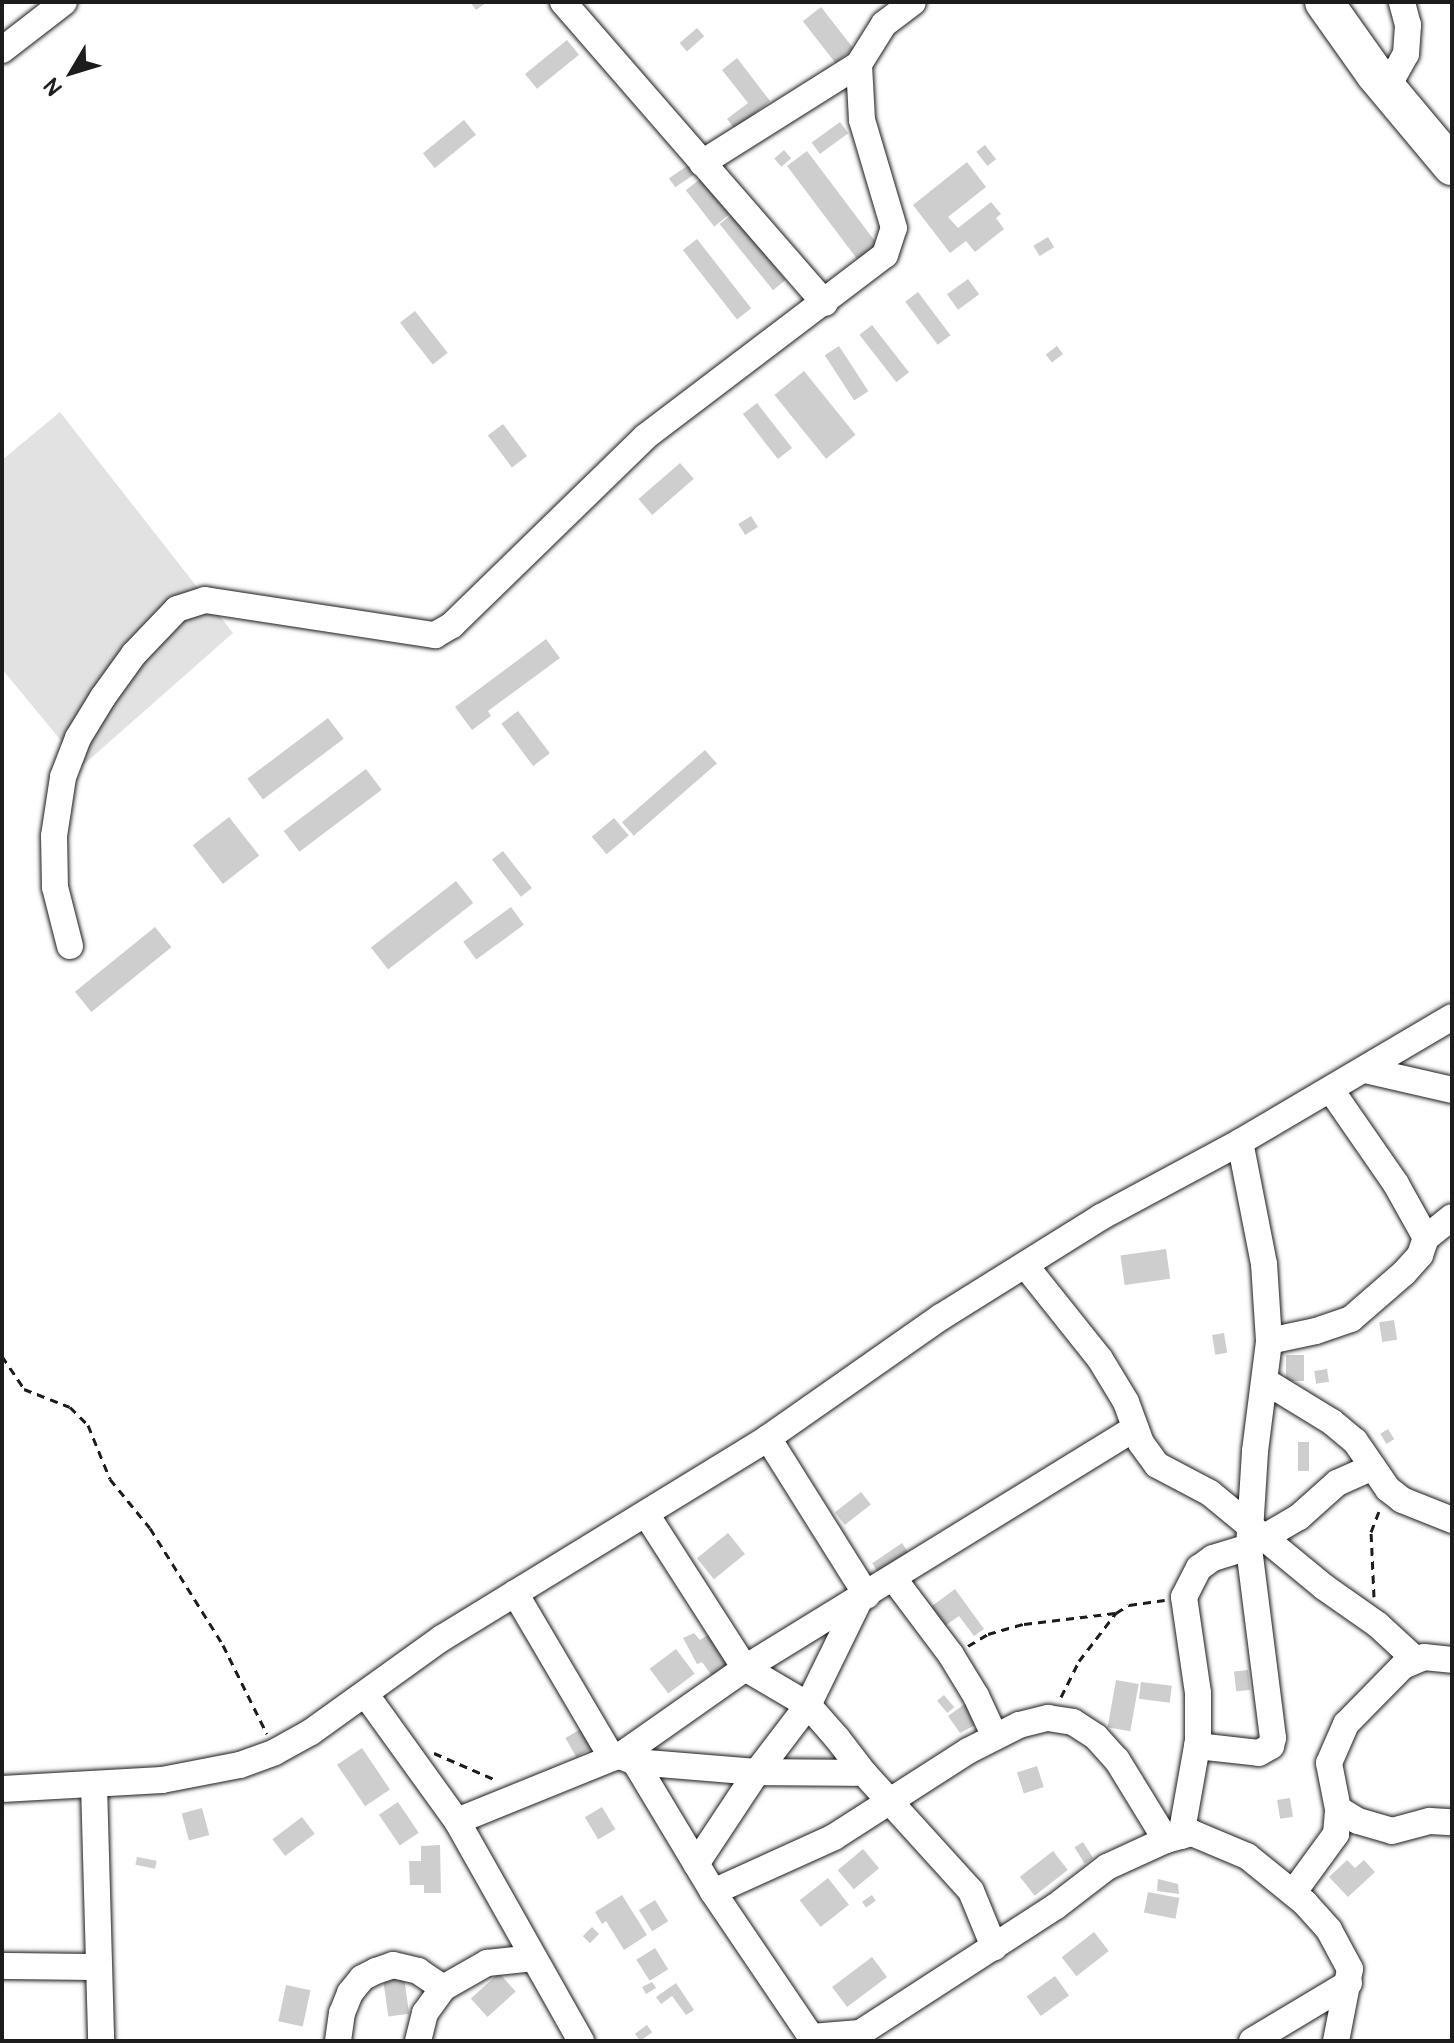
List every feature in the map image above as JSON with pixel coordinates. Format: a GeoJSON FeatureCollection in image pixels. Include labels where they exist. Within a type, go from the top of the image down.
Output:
{"type":"FeatureCollection","features":[{"type":"Feature","properties":{"kind":"highway"},"geometry":{"type":"LineString","coordinates":[[1324,2],[1387,88],[1452,166]]}},
{"type":"Feature","properties":{"kind":"street"},"geometry":{"type":"LineString","coordinates":[[2,50],[64,2]]}},
{"type":"Feature","properties":{"kind":"street"},"geometry":{"type":"LineString","coordinates":[[563,2],[825,303]]}},
{"type":"Feature","properties":{"kind":"street"},"geometry":{"type":"LineString","coordinates":[[702,163],[859,64],[884,24],[913,2]]}},
{"type":"Feature","properties":{"kind":"street"},"geometry":{"type":"LineString","coordinates":[[1387,88],[1406,54],[1408,25],[1402,2]]}},
{"type":"Feature","properties":{"kind":"street"},"geometry":{"type":"LineString","coordinates":[[70,946],[55,887],[54,836],[63,777],[78,738],[134,654],[177,609],[205,600],[435,635],[452,625],[645,437],[885,255],[892,242],[891,217],[862,120],[859,64]]}},
{"type":"Feature","properties":{"kind":"street"},"geometry":{"type":"LineString","coordinates":[[2,1789],[162,1780],[240,1765],[275,1752],[366,1695],[442,1638],[768,1438],[941,1317],[1101,1217],[1240,1142],[1452,1017]]}},
{"type":"Feature","properties":{"kind":"street"},"geometry":{"type":"LineString","coordinates":[[1365,1070],[1452,1090]]}},
{"type":"Feature","properties":{"kind":"street"},"geometry":{"type":"LineString","coordinates":[[1331,1090],[1396,1184],[1426,1238]]}},
{"type":"Feature","properties":{"kind":"street"},"geometry":{"type":"LineString","coordinates":[[1197,1746],[1259,1753],[1271,1746],[1254,1537],[1255,1451],[1269,1341],[1264,1264],[1240,1142]]}},
{"type":"Feature","properties":{"kind":"street"},"geometry":{"type":"LineString","coordinates":[[1269,1341],[1316,1331],[1351,1319],[1404,1273],[1420,1255],[1426,1238],[1452,1217]]}},
{"type":"Feature","properties":{"kind":"street"},"geometry":{"type":"LineString","coordinates":[[1025,1265],[1100,1359],[1126,1402],[1135,1428],[1157,1465]]}},
{"type":"Feature","properties":{"kind":"street"},"geometry":{"type":"LineString","coordinates":[[1265,1381],[1332,1422],[1355,1441],[1402,1500],[1452,1520]]}},
{"type":"Feature","properties":{"kind":"street"},"geometry":{"type":"LineString","coordinates":[[457,1821],[622,1758],[745,1668],[863,1599],[1135,1428]]}},
{"type":"Feature","properties":{"kind":"street"},"geometry":{"type":"LineString","coordinates":[[768,1438],[863,1599]]}},
{"type":"Feature","properties":{"kind":"street"},"geometry":{"type":"LineString","coordinates":[[1096,1450],[1157,1465],[1210,1493],[1254,1537],[1378,1625],[1415,1659]]}},
{"type":"Feature","properties":{"kind":"street"},"geometry":{"type":"LineString","coordinates":[[1173,1838],[1197,1746],[1198,1693],[1184,1597],[1199,1568],[1254,1537],[1299,1517],[1337,1483],[1373,1467]]}},
{"type":"Feature","properties":{"kind":"street"},"geometry":{"type":"LineString","coordinates":[[646,1514],[745,1668],[808,1705],[864,1773],[971,1891],[994,1947]]}},
{"type":"Feature","properties":{"kind":"street"},"geometry":{"type":"LineString","coordinates":[[894,1579],[951,1655],[976,1696],[995,1737]]}},
{"type":"Feature","properties":{"kind":"street"},"geometry":{"type":"LineString","coordinates":[[515,1593],[622,1758],[813,2039],[860,2033],[994,1947],[1107,1867],[1173,1838],[1192,1833],[1229,1846],[1293,1893],[1329,1930],[1350,1969],[1336,2041]]}},
{"type":"Feature","properties":{"kind":"street"},"geometry":{"type":"LineString","coordinates":[[696,1864],[757,1772],[808,1705],[863,1599]]}},
{"type":"Feature","properties":{"kind":"street"},"geometry":{"type":"LineString","coordinates":[[1293,1893],[1332,1843],[1338,1809],[1329,1763],[1346,1724],[1403,1666],[1415,1659],[1435,1657],[1452,1660]]}},
{"type":"Feature","properties":{"kind":"street"},"geometry":{"type":"LineString","coordinates":[[366,1695],[457,1821],[581,2041]]}},
{"type":"Feature","properties":{"kind":"street"},"geometry":{"type":"LineString","coordinates":[[713,1892],[834,1837],[995,1737],[1019,1725],[1048,1718],[1073,1722],[1096,1737],[1117,1760],[1173,1838]]}},
{"type":"Feature","properties":{"kind":"street"},"geometry":{"type":"LineString","coordinates":[[622,1758],[757,1772],[864,1773]]}},
{"type":"Feature","properties":{"kind":"street"},"geometry":{"type":"LineString","coordinates":[[94,1784],[101,2041]]}},
{"type":"Feature","properties":{"kind":"street"},"geometry":{"type":"LineString","coordinates":[[1338,1809],[1358,1821],[1392,1831],[1430,1821],[1452,1822]]}},
{"type":"Feature","properties":{"kind":"street"},"geometry":{"type":"LineString","coordinates":[[418,2041],[425,2013],[443,1988],[487,1963],[534,1958]]}},
{"type":"Feature","properties":{"kind":"street"},"geometry":{"type":"LineString","coordinates":[[338,2041],[342,2013],[350,1993],[362,1978],[393,1965],[418,1971],[443,1988]]}},
{"type":"Feature","properties":{"kind":"street"},"geometry":{"type":"LineString","coordinates":[[2,1966],[99,1967]]}},
{"type":"Feature","properties":{"kind":"street"},"geometry":{"type":"LineString","coordinates":[[1252,2041],[1349,1983]]}},
{"type":"Feature","properties":{"kind":"path"},"geometry":{"type":"LineString","coordinates":[[2,1356],[24,1389],[70,1407],[88,1425],[110,1479],[150,1528],[223,1645],[275,1752]]}},
{"type":"Feature","properties":{"kind":"path"},"geometry":{"type":"LineString","coordinates":[[1378,1625],[1372,1525],[1383,1508],[1402,1500]]}},
{"type":"Feature","properties":{"kind":"path"},"geometry":{"type":"LineString","coordinates":[[1048,1718],[1079,1661],[1116,1613],[1129,1605],[1184,1597]]}},
{"type":"Feature","properties":{"kind":"path"},"geometry":{"type":"LineString","coordinates":[[951,1655],[1006,1628],[1069,1616],[1116,1613]]}},
{"type":"Feature","properties":{"kind":"path"},"geometry":{"type":"LineString","coordinates":[[404,1745],[477,1769],[518,1798]]}},
{"type":"Feature","properties":{"kind":"shaded area"},"geometry":{"type":"Polygon","coordinates":[[[60,412],[233,633],[82,766],[2,669],[2,460],[60,412]]]}},
{"type":"Feature","properties":{"kind":"building"},"geometry":{"type":"Polygon","coordinates":[[[470,2],[487,2],[476,10],[470,2]]]}},
{"type":"Feature","properties":{"kind":"building"},"geometry":{"type":"Polygon","coordinates":[[[821,7],[854,49],[836,63],[803,21],[821,7]]]}},
{"type":"Feature","properties":{"kind":"building"},"geometry":{"type":"Polygon","coordinates":[[[697,28],[704,36],[687,51],[680,43],[697,28]]]}},
{"type":"Feature","properties":{"kind":"building"},"geometry":{"type":"Polygon","coordinates":[[[567,40],[579,55],[537,89],[525,74],[567,40]]]}},
{"type":"Feature","properties":{"kind":"building"},"geometry":{"type":"Polygon","coordinates":[[[737,58],[770,101],[755,113],[758,117],[738,133],[727,119],[748,103],[722,70],[737,58]]]}},
{"type":"Feature","properties":{"kind":"building"},"geometry":{"type":"Polygon","coordinates":[[[464,120],[476,135],[435,168],[423,153],[464,120]]]}},
{"type":"Feature","properties":{"kind":"building"},"geometry":{"type":"Polygon","coordinates":[[[840,122],[848,133],[820,154],[812,143],[840,122]]]}},
{"type":"Feature","properties":{"kind":"building"},"geometry":{"type":"Polygon","coordinates":[[[985,145],[996,159],[987,166],[976,152],[985,145]]]}},
{"type":"Feature","properties":{"kind":"building"},"geometry":{"type":"Polygon","coordinates":[[[784,150],[791,158],[781,167],[774,159],[784,150]]]}},
{"type":"Feature","properties":{"kind":"building"},"geometry":{"type":"Polygon","coordinates":[[[807,151],[884,253],[864,268],[787,166],[807,151]]]}},
{"type":"Feature","properties":{"kind":"building"},"geometry":{"type":"Polygon","coordinates":[[[693,162],[699,171],[675,187],[669,178],[693,162]]]}},
{"type":"Feature","properties":{"kind":"building"},"geometry":{"type":"Polygon","coordinates":[[[967,162],[986,187],[948,217],[958,228],[991,202],[1001,214],[996,218],[1004,229],[975,252],[966,241],[950,253],[913,205],[967,162]]]}},
{"type":"Feature","properties":{"kind":"building"},"geometry":{"type":"Polygon","coordinates":[[[704,176],[732,212],[714,226],[686,190],[704,176]]]}},
{"type":"Feature","properties":{"kind":"building"},"geometry":{"type":"Polygon","coordinates":[[[732,214],[785,280],[773,290],[720,224],[732,214]]]}},
{"type":"Feature","properties":{"kind":"building"},"geometry":{"type":"Polygon","coordinates":[[[1048,237],[1054,247],[1040,256],[1033,246],[1048,237]]]}},
{"type":"Feature","properties":{"kind":"building"},"geometry":{"type":"Polygon","coordinates":[[[697,239],[751,308],[737,319],[683,250],[697,239]]]}},
{"type":"Feature","properties":{"kind":"building"},"geometry":{"type":"Polygon","coordinates":[[[968,279],[979,294],[958,310],[947,294],[968,279]]]}},
{"type":"Feature","properties":{"kind":"building"},"geometry":{"type":"Polygon","coordinates":[[[918,292],[950,335],[938,345],[905,302],[918,292]]]}},
{"type":"Feature","properties":{"kind":"building"},"geometry":{"type":"Polygon","coordinates":[[[415,311],[448,353],[433,364],[400,323],[415,311]]]}},
{"type":"Feature","properties":{"kind":"building"},"geometry":{"type":"Polygon","coordinates":[[[872,325],[909,372],[896,382],[859,335],[872,325]]]}},
{"type":"Feature","properties":{"kind":"building"},"geometry":{"type":"Polygon","coordinates":[[[839,346],[868,391],[854,401],[825,355],[839,346]]]}},
{"type":"Feature","properties":{"kind":"building"},"geometry":{"type":"Polygon","coordinates":[[[1057,346],[1063,354],[1052,362],[1046,354],[1057,346]]]}},
{"type":"Feature","properties":{"kind":"building"},"geometry":{"type":"Polygon","coordinates":[[[804,371],[856,435],[826,459],[774,395],[804,371]]]}},
{"type":"Feature","properties":{"kind":"building"},"geometry":{"type":"Polygon","coordinates":[[[757,403],[792,448],[778,459],[743,414],[757,403]]]}},
{"type":"Feature","properties":{"kind":"building"},"geometry":{"type":"Polygon","coordinates":[[[503,424],[527,456],[512,467],[488,435],[503,424]]]}},
{"type":"Feature","properties":{"kind":"building"},"geometry":{"type":"Polygon","coordinates":[[[680,463],[694,479],[652,515],[638,499],[680,463]]]}},
{"type":"Feature","properties":{"kind":"building"},"geometry":{"type":"Polygon","coordinates":[[[751,516],[758,527],[745,535],[738,524],[751,516]]]}},
{"type":"Feature","properties":{"kind":"building"},"geometry":{"type":"Polygon","coordinates":[[[546,639],[560,658],[488,711],[491,716],[472,730],[455,707],[546,639]]]}},
{"type":"Feature","properties":{"kind":"building"},"geometry":{"type":"Polygon","coordinates":[[[518,711],[550,753],[533,766],[501,724],[518,711]]]}},
{"type":"Feature","properties":{"kind":"building"},"geometry":{"type":"Polygon","coordinates":[[[328,718],[344,739],[263,800],[247,779],[328,718]]]}},
{"type":"Feature","properties":{"kind":"building"},"geometry":{"type":"Polygon","coordinates":[[[705,750],[717,764],[634,836],[622,822],[705,750]]]}},
{"type":"Feature","properties":{"kind":"building"},"geometry":{"type":"Polygon","coordinates":[[[366,769],[382,790],[299,852],[284,831],[366,769]]]}},
{"type":"Feature","properties":{"kind":"building"},"geometry":{"type":"Polygon","coordinates":[[[229,817],[259,856],[223,884],[193,845],[229,817]]]}},
{"type":"Feature","properties":{"kind":"building"},"geometry":{"type":"Polygon","coordinates":[[[614,818],[629,836],[607,854],[592,837],[614,818]]]}},
{"type":"Feature","properties":{"kind":"building"},"geometry":{"type":"Polygon","coordinates":[[[503,851],[532,888],[521,897],[492,860],[503,851]]]}},
{"type":"Feature","properties":{"kind":"building"},"geometry":{"type":"Polygon","coordinates":[[[456,881],[473,903],[388,970],[371,947],[456,881]]]}},
{"type":"Feature","properties":{"kind":"building"},"geometry":{"type":"Polygon","coordinates":[[[511,907],[524,925],[476,959],[463,942],[511,907]]]}},
{"type":"Feature","properties":{"kind":"building"},"geometry":{"type":"Polygon","coordinates":[[[155,927],[171,947],[91,1012],[75,992],[155,927]]]}},
{"type":"Feature","properties":{"kind":"building"},"geometry":{"type":"Polygon","coordinates":[[[1166,1249],[1170,1279],[1125,1285],[1120,1255],[1166,1249]]]}},
{"type":"Feature","properties":{"kind":"building"},"geometry":{"type":"Polygon","coordinates":[[[1394,1320],[1397,1340],[1382,1342],[1379,1322],[1394,1320]]]}},
{"type":"Feature","properties":{"kind":"building"},"geometry":{"type":"Polygon","coordinates":[[[1224,1333],[1227,1353],[1215,1355],[1212,1335],[1224,1333]]]}},
{"type":"Feature","properties":{"kind":"building"},"geometry":{"type":"Polygon","coordinates":[[[1286,1355],[1304,1355],[1304,1381],[1286,1381],[1286,1355]]]}},
{"type":"Feature","properties":{"kind":"building"},"geometry":{"type":"Polygon","coordinates":[[[1327,1369],[1329,1382],[1316,1384],[1314,1371],[1327,1369]]]}},
{"type":"Feature","properties":{"kind":"building"},"geometry":{"type":"Polygon","coordinates":[[[1388,1429],[1394,1439],[1386,1444],[1380,1434],[1388,1429]]]}},
{"type":"Feature","properties":{"kind":"building"},"geometry":{"type":"Polygon","coordinates":[[[1298,1442],[1309,1442],[1309,1471],[1298,1471],[1298,1442]]]}},
{"type":"Feature","properties":{"kind":"building"},"geometry":{"type":"Polygon","coordinates":[[[861,1492],[871,1505],[845,1525],[835,1512],[861,1492]]]}},
{"type":"Feature","properties":{"kind":"building"},"geometry":{"type":"Polygon","coordinates":[[[728,1533],[745,1554],[714,1579],[697,1558],[728,1533]]]}},
{"type":"Feature","properties":{"kind":"building"},"geometry":{"type":"Polygon","coordinates":[[[902,1543],[915,1562],[885,1582],[872,1563],[902,1543]]]}},
{"type":"Feature","properties":{"kind":"building"},"geometry":{"type":"Polygon","coordinates":[[[955,1589],[984,1629],[974,1636],[959,1616],[942,1628],[928,1609],[955,1589]]]}},
{"type":"Feature","properties":{"kind":"building"},"geometry":{"type":"Polygon","coordinates":[[[724,1625],[742,1651],[725,1662],[729,1666],[712,1676],[702,1662],[697,1664],[683,1638],[694,1633],[700,1640],[724,1625]]]}},
{"type":"Feature","properties":{"kind":"building"},"geometry":{"type":"Polygon","coordinates":[[[676,1649],[695,1674],[668,1694],[650,1669],[676,1649]]]}},
{"type":"Feature","properties":{"kind":"building"},"geometry":{"type":"Polygon","coordinates":[[[1248,1670],[1250,1690],[1236,1691],[1234,1671],[1248,1670]]]}},
{"type":"Feature","properties":{"kind":"building"},"geometry":{"type":"Polygon","coordinates":[[[1116,1680],[1139,1684],[1130,1731],[1108,1727],[1116,1680]]]}},
{"type":"Feature","properties":{"kind":"building"},"geometry":{"type":"Polygon","coordinates":[[[1141,1682],[1172,1686],[1170,1703],[1139,1699],[1141,1682]]]}},
{"type":"Feature","properties":{"kind":"building"},"geometry":{"type":"Polygon","coordinates":[[[944,1695],[954,1707],[947,1713],[937,1701],[944,1695]]]}},
{"type":"Feature","properties":{"kind":"building"},"geometry":{"type":"Polygon","coordinates":[[[976,1696],[987,1719],[960,1733],[948,1716],[976,1696]]]}},
{"type":"Feature","properties":{"kind":"building"},"geometry":{"type":"Polygon","coordinates":[[[600,1718],[611,1737],[576,1757],[565,1738],[600,1718]]]}},
{"type":"Feature","properties":{"kind":"building"},"geometry":{"type":"Polygon","coordinates":[[[362,1748],[390,1789],[365,1806],[337,1765],[362,1748]]]}},
{"type":"Feature","properties":{"kind":"building"},"geometry":{"type":"Polygon","coordinates":[[[1037,1766],[1044,1787],[1024,1793],[1017,1772],[1037,1766]]]}},
{"type":"Feature","properties":{"kind":"building"},"geometry":{"type":"Polygon","coordinates":[[[1290,1798],[1293,1817],[1280,1819],[1277,1800],[1290,1798]]]}},
{"type":"Feature","properties":{"kind":"building"},"geometry":{"type":"Polygon","coordinates":[[[398,1802],[419,1833],[400,1846],[379,1815],[398,1802]]]}},
{"type":"Feature","properties":{"kind":"building"},"geometry":{"type":"Polygon","coordinates":[[[602,1807],[615,1829],[598,1840],[585,1817],[602,1807]]]}},
{"type":"Feature","properties":{"kind":"building"},"geometry":{"type":"Polygon","coordinates":[[[202,1808],[209,1835],[189,1840],[182,1813],[202,1808]]]}},
{"type":"Feature","properties":{"kind":"building"},"geometry":{"type":"Polygon","coordinates":[[[302,1817],[315,1834],[285,1856],[272,1839],[302,1817]]]}},
{"type":"Feature","properties":{"kind":"building"},"geometry":{"type":"Polygon","coordinates":[[[1083,1842],[1093,1858],[1085,1863],[1075,1847],[1083,1842]]]}},
{"type":"Feature","properties":{"kind":"building"},"geometry":{"type":"Polygon","coordinates":[[[440,1845],[441,1893],[424,1893],[424,1885],[410,1885],[409,1861],[421,1861],[421,1846],[440,1845]]]}},
{"type":"Feature","properties":{"kind":"building"},"geometry":{"type":"Polygon","coordinates":[[[863,1849],[879,1868],[854,1889],[838,1870],[863,1849]]]}},
{"type":"Feature","properties":{"kind":"building"},"geometry":{"type":"Polygon","coordinates":[[[1053,1851],[1068,1870],[1035,1896],[1020,1877],[1053,1851]]]}},
{"type":"Feature","properties":{"kind":"building"},"geometry":{"type":"Polygon","coordinates":[[[137,1857],[157,1861],[155,1869],[135,1865],[137,1857]]]}},
{"type":"Feature","properties":{"kind":"building"},"geometry":{"type":"Polygon","coordinates":[[[1347,1860],[1355,1868],[1364,1860],[1375,1872],[1348,1897],[1329,1877],[1347,1860]]]}},
{"type":"Feature","properties":{"kind":"building"},"geometry":{"type":"Polygon","coordinates":[[[828,1878],[849,1905],[821,1927],[800,1900],[828,1878]]]}},
{"type":"Feature","properties":{"kind":"building"},"geometry":{"type":"Polygon","coordinates":[[[1158,1879],[1178,1884],[1179,1894],[1157,1891],[1158,1879]]]}},
{"type":"Feature","properties":{"kind":"building"},"geometry":{"type":"Polygon","coordinates":[[[1148,1892],[1179,1898],[1175,1919],[1144,1913],[1148,1892]]]}},
{"type":"Feature","properties":{"kind":"building"},"geometry":{"type":"Polygon","coordinates":[[[622,1895],[647,1935],[624,1950],[606,1921],[602,1924],[595,1912],[622,1895]]]}},
{"type":"Feature","properties":{"kind":"building"},"geometry":{"type":"Polygon","coordinates":[[[872,1895],[876,1901],[866,1908],[862,1902],[872,1895]]]}},
{"type":"Feature","properties":{"kind":"building"},"geometry":{"type":"Polygon","coordinates":[[[655,1900],[668,1921],[652,1931],[639,1910],[655,1900]]]}},
{"type":"Feature","properties":{"kind":"building"},"geometry":{"type":"Polygon","coordinates":[[[592,1927],[599,1934],[590,1943],[583,1936],[592,1927]]]}},
{"type":"Feature","properties":{"kind":"building"},"geometry":{"type":"Polygon","coordinates":[[[1094,1932],[1109,1951],[1076,1976],[1062,1957],[1094,1932]]]}},
{"type":"Feature","properties":{"kind":"building"},"geometry":{"type":"Polygon","coordinates":[[[655,1948],[668,1969],[650,1981],[636,1960],[655,1948]]]}},
{"type":"Feature","properties":{"kind":"building"},"geometry":{"type":"Polygon","coordinates":[[[872,1957],[887,1977],[847,2007],[832,1987],[872,1957]]]}},
{"type":"Feature","properties":{"kind":"building"},"geometry":{"type":"Polygon","coordinates":[[[499,1973],[516,1992],[487,2017],[471,1998],[499,1973]]]}},
{"type":"Feature","properties":{"kind":"building"},"geometry":{"type":"Polygon","coordinates":[[[1055,1976],[1069,1995],[1041,2016],[1027,1997],[1055,1976]]]}},
{"type":"Feature","properties":{"kind":"building"},"geometry":{"type":"Polygon","coordinates":[[[404,1977],[409,2014],[388,2017],[383,1980],[404,1977]]]}},
{"type":"Feature","properties":{"kind":"building"},"geometry":{"type":"Polygon","coordinates":[[[652,1982],[656,1988],[646,1994],[642,1987],[652,1982]]]}},
{"type":"Feature","properties":{"kind":"building"},"geometry":{"type":"Polygon","coordinates":[[[676,1983],[694,2010],[686,2015],[672,1996],[661,2004],[656,1997],[676,1983]]]}},
{"type":"Feature","properties":{"kind":"building"},"geometry":{"type":"Polygon","coordinates":[[[286,1985],[310,1990],[303,2026],[278,2021],[286,1985]]]}},
{"type":"Feature","properties":{"kind":"building"},"geometry":{"type":"Polygon","coordinates":[[[647,2025],[652,2032],[640,2041],[635,2034],[647,2025]]]}}]}
